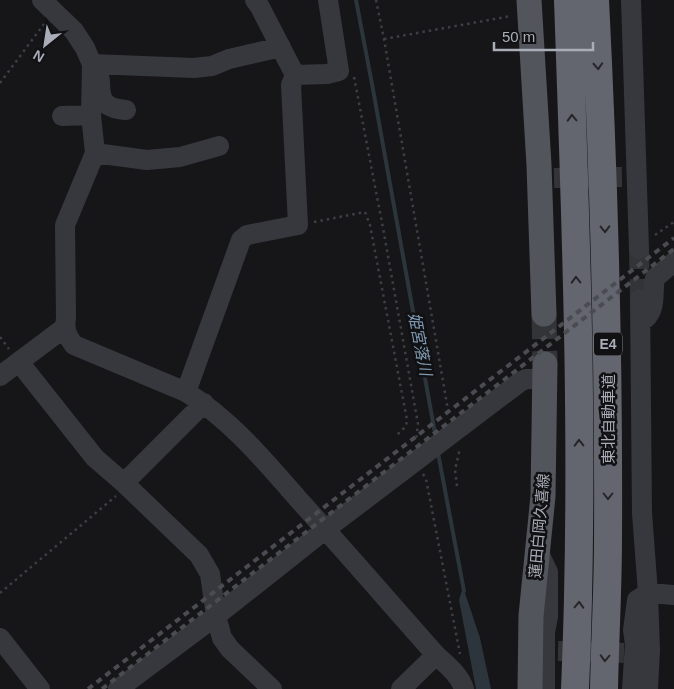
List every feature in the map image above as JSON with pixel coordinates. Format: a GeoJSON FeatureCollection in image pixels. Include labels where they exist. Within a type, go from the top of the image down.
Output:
{"type":"FeatureCollection","features":[{"type":"Feature","properties":{"kind":"highway","name":"東北自動車道"},"geometry":{"type":"LineString","coordinates":[[568,0],[579,448],[579,599],[575,689]]}},
{"type":"Feature","properties":{"kind":"highway","name":"東北自動車道"},"geometry":{"type":"LineString","coordinates":[[595,0],[603,154],[608,353],[608,539],[604,689]]}},
{"type":"Feature","properties":{"kind":"main road"},"geometry":{"type":"LineString","coordinates":[[530,6],[547,178],[544,314]]}},
{"type":"Feature","properties":{"kind":"main road","name":"蓮田白岡久喜線"},"geometry":{"type":"LineString","coordinates":[[530,689],[531,616],[543,496],[545,371]]}},
{"type":"Feature","properties":{"kind":"street"},"geometry":{"type":"LineString","coordinates":[[255,0],[296,75]]}},
{"type":"Feature","properties":{"kind":"street"},"geometry":{"type":"LineString","coordinates":[[296,75],[327,74],[339,71],[328,0]]}},
{"type":"Feature","properties":{"kind":"street"},"geometry":{"type":"LineString","coordinates":[[631,0],[630,177],[639,241]]}},
{"type":"Feature","properties":{"kind":"street"},"geometry":{"type":"LineString","coordinates":[[45,3],[74,31],[96,64],[103,102],[113,109],[126,110]]}},
{"type":"Feature","properties":{"kind":"street"},"geometry":{"type":"LineString","coordinates":[[96,64],[194,68],[212,66],[229,59],[281,47]]}},
{"type":"Feature","properties":{"kind":"street"},"geometry":{"type":"LineString","coordinates":[[0,376],[64,328],[66,318],[65,225],[96,153],[91,115],[96,64]]}},
{"type":"Feature","properties":{"kind":"street"},"geometry":{"type":"LineString","coordinates":[[186,392],[240,240],[247,236],[298,225],[291,85],[296,75]]}},
{"type":"Feature","properties":{"kind":"street"},"geometry":{"type":"LineString","coordinates":[[62,116],[91,115]]}},
{"type":"Feature","properties":{"kind":"street"},"geometry":{"type":"LineString","coordinates":[[96,153],[147,160],[180,157],[219,146]]}},
{"type":"Feature","properties":{"kind":"street"},"geometry":{"type":"LineString","coordinates":[[641,321],[651,313],[655,278],[674,262]]}},
{"type":"Feature","properties":{"kind":"street"},"geometry":{"type":"LineString","coordinates":[[640,299],[642,512],[650,650],[648,689]]}},
{"type":"Feature","properties":{"kind":"street"},"geometry":{"type":"LineString","coordinates":[[64,328],[74,345],[186,392],[204,403],[229,424],[260,456],[462,684]]}},
{"type":"Feature","properties":{"kind":"street"},"geometry":{"type":"LineString","coordinates":[[19,362],[95,458],[124,482],[199,555],[206,565],[212,584],[216,616],[222,638],[230,649],[272,689]]}},
{"type":"Feature","properties":{"kind":"street"},"geometry":{"type":"LineString","coordinates":[[118,689],[520,382],[545,371]]}},
{"type":"Feature","properties":{"kind":"street"},"geometry":{"type":"LineString","coordinates":[[124,482],[204,403]]}},
{"type":"Feature","properties":{"kind":"street"},"geometry":{"type":"LineString","coordinates":[[538,552],[548,572],[548,617],[545,632],[551,651],[545,689]]}},
{"type":"Feature","properties":{"kind":"street"},"geometry":{"type":"LineString","coordinates":[[632,689],[629,653],[635,604],[639,597],[648,593],[674,595]]}},
{"type":"Feature","properties":{"kind":"street"},"geometry":{"type":"LineString","coordinates":[[0,638],[40,689]]}},
{"type":"Feature","properties":{"kind":"street"},"geometry":{"type":"LineString","coordinates":[[401,689],[436,655]]}},
{"type":"Feature","properties":{"kind":"path"},"geometry":{"type":"LineString","coordinates":[[376,0],[450,424],[452,434],[460,438],[456,470],[458,486]]}},
{"type":"Feature","properties":{"kind":"path"},"geometry":{"type":"LineString","coordinates":[[0,83],[45,3]]}},
{"type":"Feature","properties":{"kind":"path"},"geometry":{"type":"LineString","coordinates":[[384,39],[530,6]]}},
{"type":"Feature","properties":{"kind":"path"},"geometry":{"type":"LineString","coordinates":[[354,76],[418,424],[414,453],[421,456],[426,479],[460,651],[463,670],[462,684]]}},
{"type":"Feature","properties":{"kind":"path"},"geometry":{"type":"LineString","coordinates":[[298,225],[366,212],[407,420],[406,426],[397,435]]}},
{"type":"Feature","properties":{"kind":"path"},"geometry":{"type":"LineString","coordinates":[[639,241],[654,235],[674,222]]}},
{"type":"Feature","properties":{"kind":"path"},"geometry":{"type":"LineString","coordinates":[[0,592],[117,495],[124,482]]}},
{"type":"Feature","properties":{"kind":"shaded area"},"geometry":{"type":"Polygon","coordinates":[[[463,587],[480,638],[491,689],[476,689],[459,600],[463,587]]]}},
{"type":"Feature","properties":{"kind":"waterway","name":"姫宮落川"},"geometry":{"type":"LineString","coordinates":[[356,0],[436,439]]}},
{"type":"Feature","properties":{"kind":"waterway","name":"姫宮落川"},"geometry":{"type":"LineString","coordinates":[[438,453],[464,591]]}},
{"type":"Feature","properties":{"kind":"tunnel"},"geometry":{"type":"LineString","coordinates":[[554,178],[622,177]]}},
{"type":"Feature","properties":{"kind":"tunnel"},"geometry":{"type":"LineString","coordinates":[[639,249],[640,299]]}},
{"type":"Feature","properties":{"kind":"tunnel"},"geometry":{"type":"LineString","coordinates":[[544,314],[545,364]]}},
{"type":"Feature","properties":{"kind":"tunnel"},"geometry":{"type":"LineString","coordinates":[[558,651],[624,653]]}},
{"type":"Feature","properties":{"kind":"railway"},"geometry":{"type":"LineString","coordinates":[[88,689],[674,238]]}},
{"type":"Feature","properties":{"kind":"railway"},"geometry":{"type":"LineString","coordinates":[[102,689],[674,249]]}}]}
